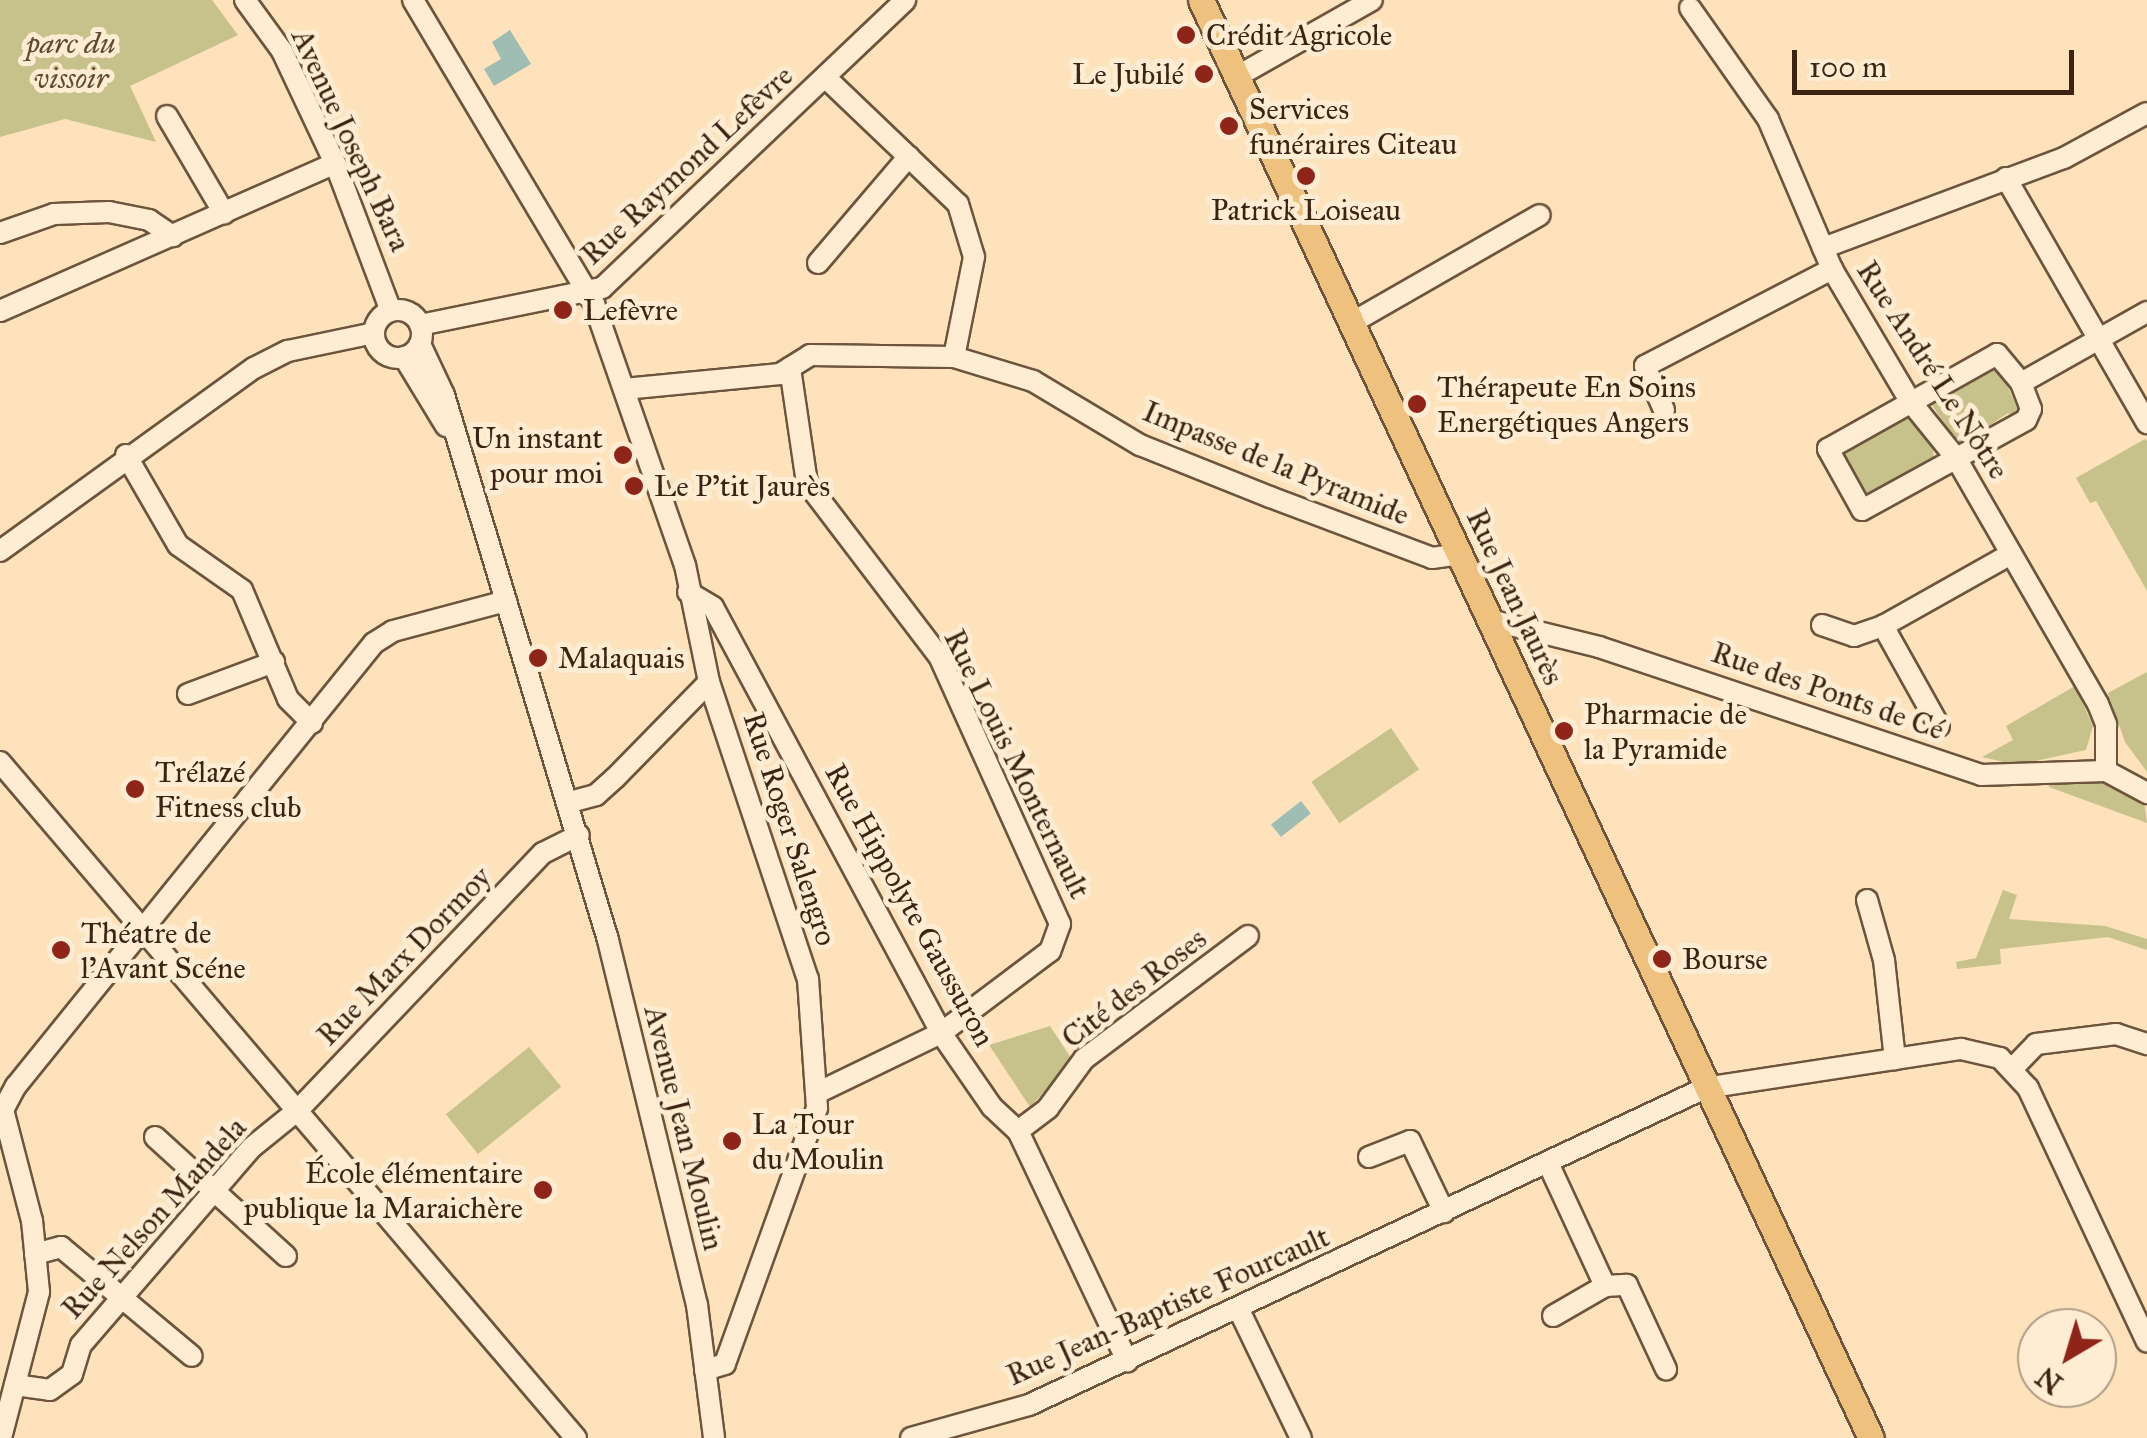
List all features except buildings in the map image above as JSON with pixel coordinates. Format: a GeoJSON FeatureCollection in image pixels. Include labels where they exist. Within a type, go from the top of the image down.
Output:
{"type":"FeatureCollection","features":[{"type":"Feature","properties":{"kind":"main road","name":"Rue Jean Jaurès"},"geometry":{"type":"LineString","coordinates":[[1201,0],[1871,1438]]}},
{"type":"Feature","properties":{"kind":"street","name":"Avenue Joseph Bara"},"geometry":{"type":"LineString","coordinates":[[245,0],[282,51],[334,163],[391,311]]}},
{"type":"Feature","properties":{"kind":"street","name":"Rue Roger Salengro"},"geometry":{"type":"LineString","coordinates":[[413,0],[588,294],[624,389],[688,592],[710,682],[808,979],[819,1092],[725,1364],[704,1370]]}},
{"type":"Feature","properties":{"kind":"street","name":"Rue Raymond Lefèvre"},"geometry":{"type":"LineString","coordinates":[[415,342],[602,288],[906,0]]}},
{"type":"Feature","properties":{"kind":"street"},"geometry":{"type":"LineString","coordinates":[[1236,78],[1372,0]]}},
{"type":"Feature","properties":{"kind":"street","name":"Rue André Le Nôtre"},"geometry":{"type":"LineString","coordinates":[[1690,8],[1768,120],[1832,269],[1910,401],[1956,458],[2098,704],[2106,724],[2106,771]]}},
{"type":"Feature","properties":{"kind":"street"},"geometry":{"type":"LineString","coordinates":[[825,77],[958,204],[972,239],[968,300],[954,357]]}},
{"type":"Feature","properties":{"kind":"street"},"geometry":{"type":"LineString","coordinates":[[1823,248],[2100,142],[2147,113]]}},
{"type":"Feature","properties":{"kind":"street"},"geometry":{"type":"LineString","coordinates":[[167,116],[224,213]]}},
{"type":"Feature","properties":{"kind":"street"},"geometry":{"type":"LineString","coordinates":[[818,263],[908,156]]}},
{"type":"Feature","properties":{"kind":"street"},"geometry":{"type":"LineString","coordinates":[[0,311],[334,163]]}},
{"type":"Feature","properties":{"kind":"street"},"geometry":{"type":"LineString","coordinates":[[2006,178],[2147,423]]}},
{"type":"Feature","properties":{"kind":"street"},"geometry":{"type":"LineString","coordinates":[[0,233],[54,214],[110,212],[148,220],[172,236]]}},
{"type":"Feature","properties":{"kind":"street"},"geometry":{"type":"LineString","coordinates":[[1353,322],[1540,215]]}},
{"type":"Feature","properties":{"kind":"street"},"geometry":{"type":"LineString","coordinates":[[1664,410],[1645,366],[1832,269]]}},
{"type":"Feature","properties":{"kind":"street"},"geometry":{"type":"LineString","coordinates":[[0,550],[126,455],[288,351],[374,333],[391,311],[412,314],[415,342],[383,353],[374,333]]}},
{"type":"Feature","properties":{"kind":"street"},"geometry":{"type":"LineString","coordinates":[[2021,383],[2147,312]]}},
{"type":"Feature","properties":{"kind":"street","name":"Avenue Jean Moulin"},"geometry":{"type":"LineString","coordinates":[[415,342],[450,432],[580,835],[696,1305],[714,1438]]}},
{"type":"Feature","properties":{"kind":"street","name":"Impasse de la Pyramide"},"geometry":{"type":"LineString","coordinates":[[624,389],[780,374],[810,355],[908,352],[954,357],[1033,381],[1140,446],[1251,490],[1432,558],[1460,554]]}},
{"type":"Feature","properties":{"kind":"street"},"geometry":{"type":"LineString","coordinates":[[1996,354],[2021,383],[2032,409],[2026,420],[1862,510],[1828,449],[1996,354]]}},
{"type":"Feature","properties":{"kind":"street","name":"Rue Louis Monternault"},"geometry":{"type":"LineString","coordinates":[[790,368],[807,483],[939,656],[1060,924],[1050,950],[941,1033],[819,1092]]}},
{"type":"Feature","properties":{"kind":"street"},"geometry":{"type":"LineString","coordinates":[[126,455],[178,545],[242,590],[293,708],[312,723]]}},
{"type":"Feature","properties":{"kind":"street"},"geometry":{"type":"LineString","coordinates":[[1822,625],[1854,636],[1882,626],[2012,554]]}},
{"type":"Feature","properties":{"kind":"street","name":"Rue Hippolyte Gaussuron"},"geometry":{"type":"LineString","coordinates":[[688,592],[714,607],[941,1033],[992,1107],[1018,1131],[1127,1361]]}},
{"type":"Feature","properties":{"kind":"street"},"geometry":{"type":"LineString","coordinates":[[1,1438],[39,1292],[35,1254],[4,1110],[16,1086],[145,934],[374,644],[394,631],[506,601]]}},
{"type":"Feature","properties":{"kind":"street","name":"Rue des Ponts de Cé"},"geometry":{"type":"LineString","coordinates":[[1490,620],[1666,668],[1981,776],[2106,771]]}},
{"type":"Feature","properties":{"kind":"street"},"geometry":{"type":"LineString","coordinates":[[1882,626],[1939,726]]}},
{"type":"Feature","properties":{"kind":"street"},"geometry":{"type":"LineString","coordinates":[[188,694],[274,662]]}},
{"type":"Feature","properties":{"kind":"street"},"geometry":{"type":"LineString","coordinates":[[570,802],[596,795],[616,778],[710,682]]}},
{"type":"Feature","properties":{"kind":"street"},"geometry":{"type":"LineString","coordinates":[[0,762],[576,1438]]}},
{"type":"Feature","properties":{"kind":"street"},"geometry":{"type":"LineString","coordinates":[[2106,771],[2147,794]]}},
{"type":"Feature","properties":{"kind":"street","name":"Rue Marx Dormoy"},"geometry":{"type":"LineString","coordinates":[[298,1110],[554,844],[580,835]]}},
{"type":"Feature","properties":{"kind":"street"},"geometry":{"type":"LineString","coordinates":[[1867,900],[1884,960],[1895,1058]]}},
{"type":"Feature","properties":{"kind":"street","name":"Cité des Roses"},"geometry":{"type":"LineString","coordinates":[[1018,1131],[1048,1108],[1084,1059],[1248,936]]}},
{"type":"Feature","properties":{"kind":"street"},"geometry":{"type":"LineString","coordinates":[[2147,1044],[2116,1034],[2036,1044],[2012,1068],[2028,1088],[2147,1342]]}},
{"type":"Feature","properties":{"kind":"street","name":"Rue Jean-Baptiste Fourcault"},"geometry":{"type":"LineString","coordinates":[[912,1438],[942,1434],[1030,1406],[1705,1088],[1961,1049],[2012,1068]]}},
{"type":"Feature","properties":{"kind":"street","name":"Rue Nelson Mandela"},"geometry":{"type":"LineString","coordinates":[[14,1385],[50,1390],[72,1374],[81,1345],[214,1190],[298,1110]]}},
{"type":"Feature","properties":{"kind":"street"},"geometry":{"type":"LineString","coordinates":[[155,1136],[286,1256]]}},
{"type":"Feature","properties":{"kind":"street"},"geometry":{"type":"LineString","coordinates":[[1369,1156],[1410,1141],[1444,1212]]}},
{"type":"Feature","properties":{"kind":"street"},"geometry":{"type":"LineString","coordinates":[[1548,1163],[1604,1286]]}},
{"type":"Feature","properties":{"kind":"street"},"geometry":{"type":"LineString","coordinates":[[35,1254],[61,1247],[192,1356]]}},
{"type":"Feature","properties":{"kind":"street"},"geometry":{"type":"LineString","coordinates":[[1553,1316],[1604,1286],[1627,1285],[1666,1369]]}},
{"type":"Feature","properties":{"kind":"street"},"geometry":{"type":"LineString","coordinates":[[1239,1310],[1302,1438]]}},
{"type":"Feature","properties":{"kind":"green space","name":"parc du vissoir"},"geometry":{"type":"Polygon","coordinates":[[[0,0],[212,0],[238,35],[130,86],[156,142],[65,119],[0,137],[0,0]]]}},
{"type":"Feature","properties":{"kind":"green space"},"geometry":{"type":"Polygon","coordinates":[[[1981,365],[1999,367],[2018,410],[2013,419],[2008,413],[1959,446],[1928,399],[1981,365]]]}},
{"type":"Feature","properties":{"kind":"green space"},"geometry":{"type":"Polygon","coordinates":[[[1900,412],[1912,416],[1932,443],[1935,464],[1926,471],[1921,464],[1867,500],[1838,451],[1895,423],[1900,412]]]}},
{"type":"Feature","properties":{"kind":"green space"},"geometry":{"type":"Polygon","coordinates":[[[2145,439],[2147,591],[2096,501],[2090,503],[2076,478],[2145,439]]]}},
{"type":"Feature","properties":{"kind":"green space"},"geometry":{"type":"Polygon","coordinates":[[[2147,672],[2147,772],[2125,742],[2108,693],[2147,672]]]}},
{"type":"Feature","properties":{"kind":"green space"},"geometry":{"type":"Polygon","coordinates":[[[2075,686],[2093,726],[2086,750],[2017,765],[1982,757],[2013,740],[2006,726],[2075,686]]]}},
{"type":"Feature","properties":{"kind":"green space"},"geometry":{"type":"Polygon","coordinates":[[[1391,728],[1419,769],[1339,823],[1311,782],[1391,728]]]}},
{"type":"Feature","properties":{"kind":"green space"},"geometry":{"type":"Polygon","coordinates":[[[2092,778],[2144,801],[2147,823],[2049,787],[2048,782],[2092,778]]]}},
{"type":"Feature","properties":{"kind":"green space"},"geometry":{"type":"Polygon","coordinates":[[[2003,890],[2017,895],[2009,919],[2105,926],[2147,939],[2147,950],[2108,937],[2000,949],[2001,964],[1957,969],[1956,962],[1976,958],[2003,890]]]}},
{"type":"Feature","properties":{"kind":"green space"},"geometry":{"type":"Polygon","coordinates":[[[1050,1026],[1073,1061],[1030,1107],[989,1045],[1050,1026]]]}},
{"type":"Feature","properties":{"kind":"green space"},"geometry":{"type":"Polygon","coordinates":[[[529,1047],[561,1087],[478,1154],[446,1114],[529,1047]]]}},
{"type":"Feature","properties":{"kind":"water"},"geometry":{"type":"Polygon","coordinates":[[[510,30],[531,64],[494,86],[484,69],[501,59],[492,42],[510,30]]]}},
{"type":"Feature","properties":{"kind":"water"},"geometry":{"type":"Polygon","coordinates":[[[1301,801],[1311,814],[1281,837],[1271,824],[1301,801]]]}},
{"type":"Feature","properties":{"kind":"place","name":"Crédit Agricole"},"geometry":{"type":"Point","coordinates":[1186,35]}},
{"type":"Feature","properties":{"kind":"place","name":"Le Jubilé"},"geometry":{"type":"Point","coordinates":[1204,74]}},
{"type":"Feature","properties":{"kind":"place","name":"Services funéraires Citeau"},"geometry":{"type":"Point","coordinates":[1229,126]}},
{"type":"Feature","properties":{"kind":"place","name":"Patrick Loiseau"},"geometry":{"type":"Point","coordinates":[1306,176]}},
{"type":"Feature","properties":{"kind":"place","name":"Lefèvre"},"geometry":{"type":"Point","coordinates":[563,310]}},
{"type":"Feature","properties":{"kind":"place","name":"Thérapeute En Soins Energétiques Angers"},"geometry":{"type":"Point","coordinates":[1417,404]}},
{"type":"Feature","properties":{"kind":"place","name":"Un instant pour moi"},"geometry":{"type":"Point","coordinates":[623,455]}},
{"type":"Feature","properties":{"kind":"place","name":"Le P’tit Jaurès"},"geometry":{"type":"Point","coordinates":[634,486]}},
{"type":"Feature","properties":{"kind":"place","name":"Malaquais"},"geometry":{"type":"Point","coordinates":[538,658]}},
{"type":"Feature","properties":{"kind":"place","name":"Pharmacie de la Pyramide"},"geometry":{"type":"Point","coordinates":[1564,731]}},
{"type":"Feature","properties":{"kind":"place","name":"Trélazé Fitness club"},"geometry":{"type":"Point","coordinates":[135,789]}},
{"type":"Feature","properties":{"kind":"place","name":"Théatre de l'Avant Scéne"},"geometry":{"type":"Point","coordinates":[61,950]}},
{"type":"Feature","properties":{"kind":"place","name":"Bourse"},"geometry":{"type":"Point","coordinates":[1662,959]}},
{"type":"Feature","properties":{"kind":"place","name":"La Tour du Moulin"},"geometry":{"type":"Point","coordinates":[732,1141]}},
{"type":"Feature","properties":{"kind":"place","name":"École élémentaire publique la Maraichère"},"geometry":{"type":"Point","coordinates":[543,1190]}}]}
